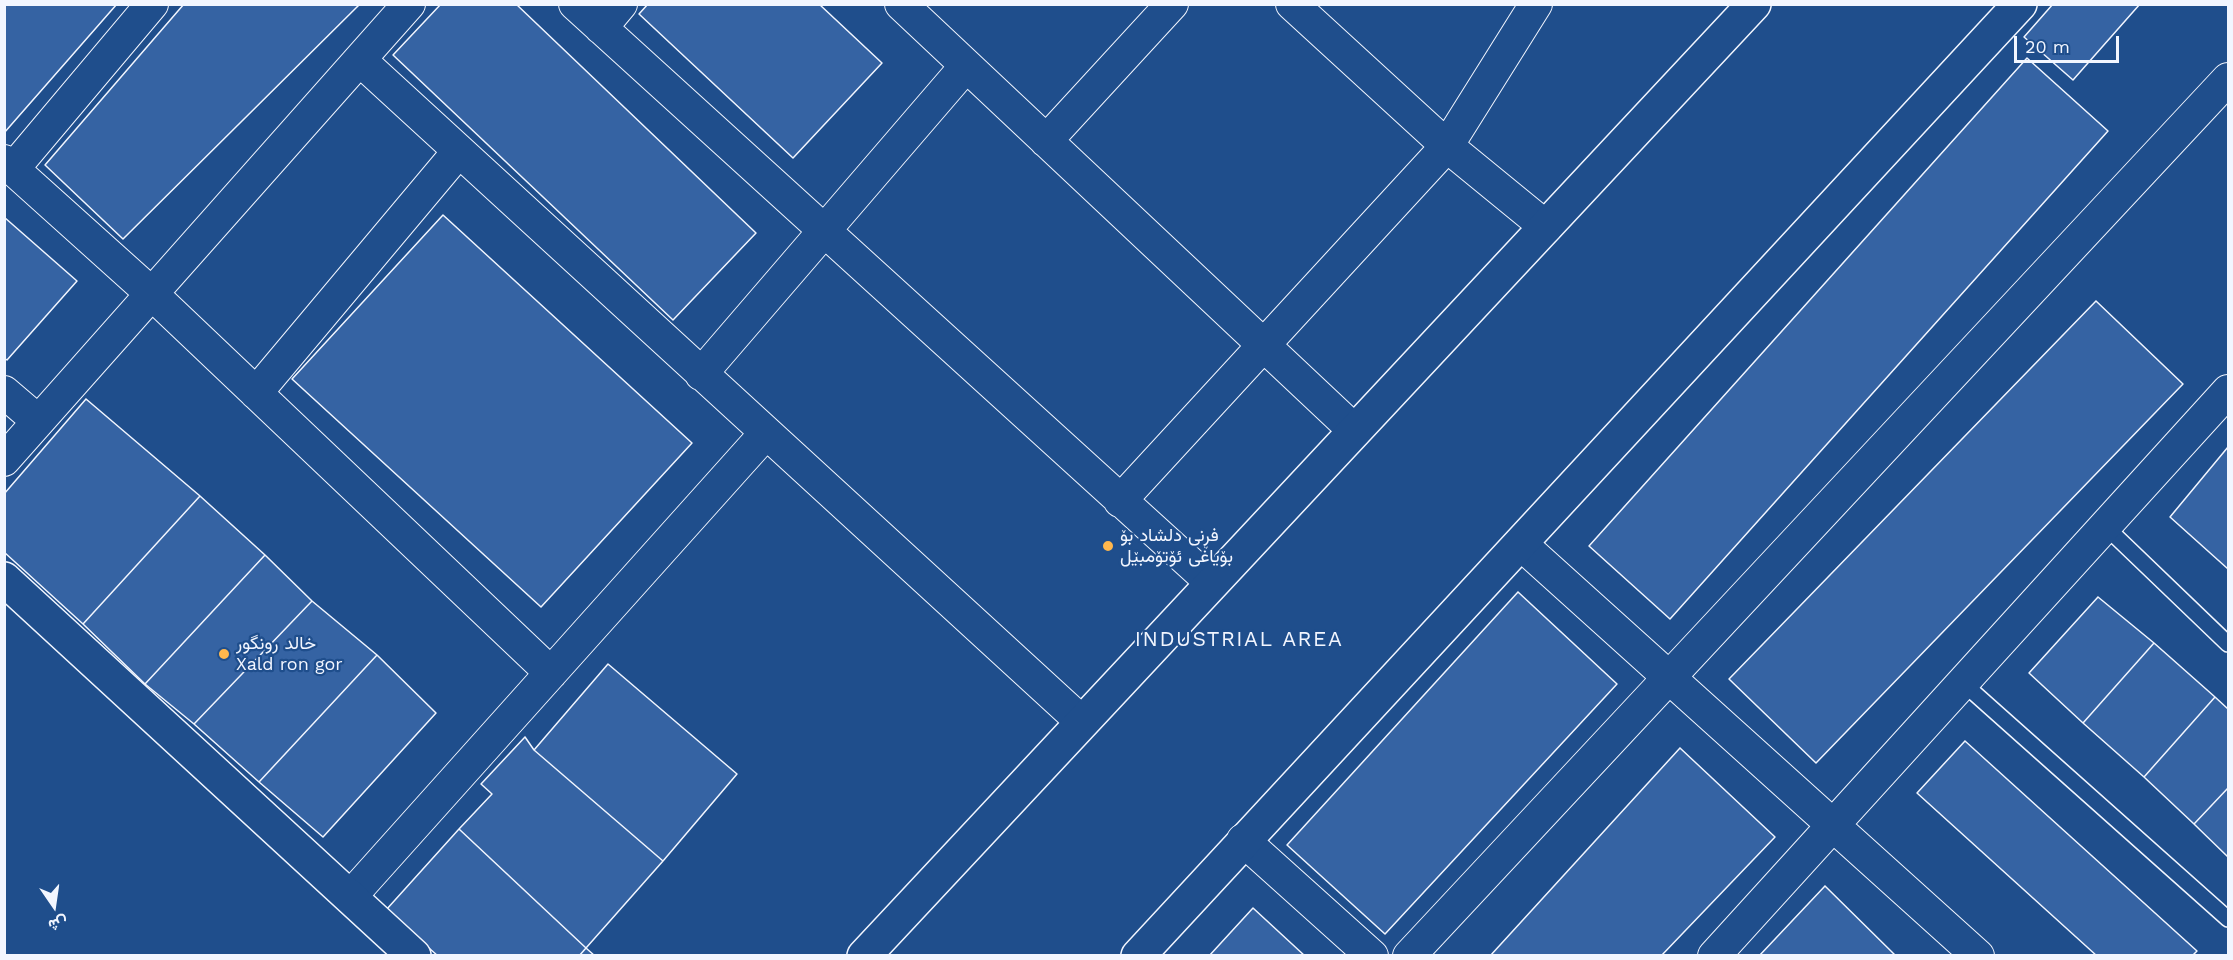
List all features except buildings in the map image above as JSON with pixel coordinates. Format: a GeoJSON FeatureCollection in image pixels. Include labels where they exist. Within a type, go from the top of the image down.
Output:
{"type":"FeatureCollection","features":[{"type":"Feature","properties":{"kind":"street"},"geometry":{"type":"LineString","coordinates":[[152,4],[9,165],[152,294],[551,673]]}},
{"type":"Feature","properties":{"kind":"street"},"geometry":{"type":"LineString","coordinates":[[4,460],[409,4]]}},
{"type":"Feature","properties":{"kind":"street"},"geometry":{"type":"LineString","coordinates":[[575,4],[611,16],[824,231],[1212,583]]}},
{"type":"Feature","properties":{"kind":"street"},"geometry":{"type":"LineString","coordinates":[[901,4],[1355,431]]}},
{"type":"Feature","properties":{"kind":"street"},"geometry":{"type":"LineString","coordinates":[[1046,141],[1172,4]]}},
{"type":"Feature","properties":{"kind":"street"},"geometry":{"type":"LineString","coordinates":[[1292,4],[1447,146],[1546,227]]}},
{"type":"Feature","properties":{"kind":"street"},"geometry":{"type":"LineString","coordinates":[[1120,501],[1447,146],[1536,4]]}},
{"type":"Feature","properties":{"kind":"street"},"geometry":{"type":"LineString","coordinates":[[864,956],[1754,4]]}},
{"type":"Feature","properties":{"kind":"street"},"geometry":{"type":"LineString","coordinates":[[1138,956],[1243,840],[1521,544],[2020,4]]}},
{"type":"Feature","properties":{"kind":"street"},"geometry":{"type":"LineString","coordinates":[[360,60],[1082,722]]}},
{"type":"Feature","properties":{"kind":"street"},"geometry":{"type":"LineString","coordinates":[[701,374],[966,66]]}},
{"type":"Feature","properties":{"kind":"street"},"geometry":{"type":"LineString","coordinates":[[1409,956],[2229,79]]}},
{"type":"Feature","properties":{"kind":"street"},"geometry":{"type":"LineString","coordinates":[[256,393],[459,151]]}},
{"type":"Feature","properties":{"kind":"street"},"geometry":{"type":"LineString","coordinates":[[1714,956],[2229,391]]}},
{"type":"Feature","properties":{"kind":"street"},"geometry":{"type":"LineString","coordinates":[[4,392],[38,421]]}},
{"type":"Feature","properties":{"kind":"street"},"geometry":{"type":"LineString","coordinates":[[350,897],[766,433]]}},
{"type":"Feature","properties":{"kind":"street"},"geometry":{"type":"LineString","coordinates":[[1521,544],[1978,956]]}},
{"type":"Feature","properties":{"kind":"street"},"geometry":{"type":"LineString","coordinates":[[4,579],[414,956]]}},
{"type":"Feature","properties":{"kind":"street"},"geometry":{"type":"LineString","coordinates":[[1243,840],[1372,956]]}},
{"type":"Feature","properties":{"kind":"lane"},"geometry":{"type":"LineString","coordinates":[[2105,526],[2229,644]]}},
{"type":"Feature","properties":{"kind":"lane"},"geometry":{"type":"LineString","coordinates":[[1962,683],[2229,919]]}},
{"type":"Feature","properties":{"kind":"place","name":"فڕنی دلشاد بۆ بۆیاغی ئۆتۆمبێل"},"geometry":{"type":"Point","coordinates":[1108,546]}},
{"type":"Feature","properties":{"kind":"place","name":"خالد رونگور Xald ron gor"},"geometry":{"type":"Point","coordinates":[224,654]}},
{"type":"Feature","properties":{"kind":"district","name":"INDUSTRIAL AREA"},"geometry":{"type":"Point","coordinates":[1239,640]}}]}
